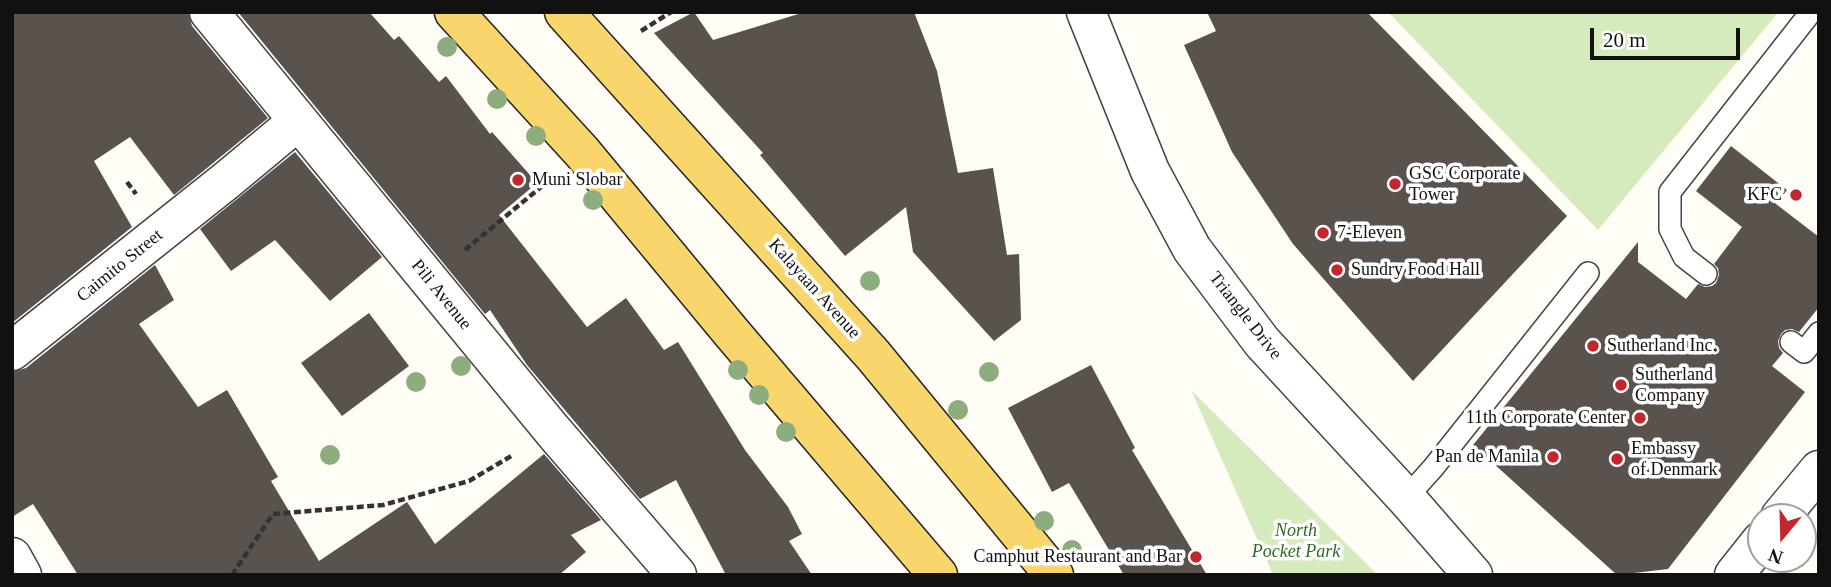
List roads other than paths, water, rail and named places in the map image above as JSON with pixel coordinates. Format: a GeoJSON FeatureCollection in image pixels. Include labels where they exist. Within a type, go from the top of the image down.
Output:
{"type":"FeatureCollection","features":[{"type":"Feature","properties":{"kind":"main road"},"geometry":{"type":"LineString","coordinates":[[454,12],[582,152],[938,575]]}},
{"type":"Feature","properties":{"kind":"main road","name":"Kalayaan Avenue"},"geometry":{"type":"LineString","coordinates":[[564,12],[873,355],[1054,575]]}},
{"type":"Feature","properties":{"kind":"street","name":"Pili Avenue"},"geometry":{"type":"LineString","coordinates":[[209,12],[553,431],[677,575]]}},
{"type":"Feature","properties":{"kind":"street","name":"Triangle Drive"},"geometry":{"type":"LineString","coordinates":[[1086,12],[1150,171],[1192,248],[1262,342],[1474,575]]}},
{"type":"Feature","properties":{"kind":"street","name":"Caimito Street"},"geometry":{"type":"LineString","coordinates":[[12,352],[298,121]]}},
{"type":"Feature","properties":{"kind":"street"},"geometry":{"type":"LineString","coordinates":[[1792,503],[1819,470]]}},
{"type":"Feature","properties":{"kind":"street"},"geometry":{"type":"LineString","coordinates":[[12,557],[22,575]]}},
{"type":"Feature","properties":{"kind":"street"},"geometry":{"type":"LineString","coordinates":[[1734,575],[1747,559]]}},
{"type":"Feature","properties":{"kind":"lane"},"geometry":{"type":"LineString","coordinates":[[1706,274],[1684,257],[1670,229],[1670,192],[1811,12]]}},
{"type":"Feature","properties":{"kind":"lane"},"geometry":{"type":"LineString","coordinates":[[1406,498],[1433,468],[1588,273]]}},
{"type":"Feature","properties":{"kind":"lane"},"geometry":{"type":"LineString","coordinates":[[1791,342],[1804,352],[1819,333]]}},
{"type":"Feature","properties":{"kind":"place","name":"Muni Slobar"},"geometry":{"type":"Point","coordinates":[518,180]}},
{"type":"Feature","properties":{"kind":"place","name":"GSC Corporate Tower"},"geometry":{"type":"Point","coordinates":[1395,184]}},
{"type":"Feature","properties":{"kind":"place","name":"KFC"},"geometry":{"type":"Point","coordinates":[1796,195]}},
{"type":"Feature","properties":{"kind":"place","name":"7-Eleven"},"geometry":{"type":"Point","coordinates":[1323,233]}},
{"type":"Feature","properties":{"kind":"place","name":"Sundry Food Hall"},"geometry":{"type":"Point","coordinates":[1337,270]}},
{"type":"Feature","properties":{"kind":"place","name":"Sutherland Inc."},"geometry":{"type":"Point","coordinates":[1593,346]}},
{"type":"Feature","properties":{"kind":"place","name":"Sutherland Company"},"geometry":{"type":"Point","coordinates":[1621,385]}},
{"type":"Feature","properties":{"kind":"place","name":"11th Corporate Center"},"geometry":{"type":"Point","coordinates":[1640,418]}},
{"type":"Feature","properties":{"kind":"place","name":"Pan de Manila"},"geometry":{"type":"Point","coordinates":[1553,457]}},
{"type":"Feature","properties":{"kind":"place","name":"Embassy of Denmark"},"geometry":{"type":"Point","coordinates":[1617,459]}},
{"type":"Feature","properties":{"kind":"place","name":"Camphut Restaurant and Bar"},"geometry":{"type":"Point","coordinates":[1196,557]}},
{"type":"Feature","properties":{"kind":"park label","name":"North Pocket Park"},"geometry":{"type":"Point","coordinates":[1296,541]}}]}
